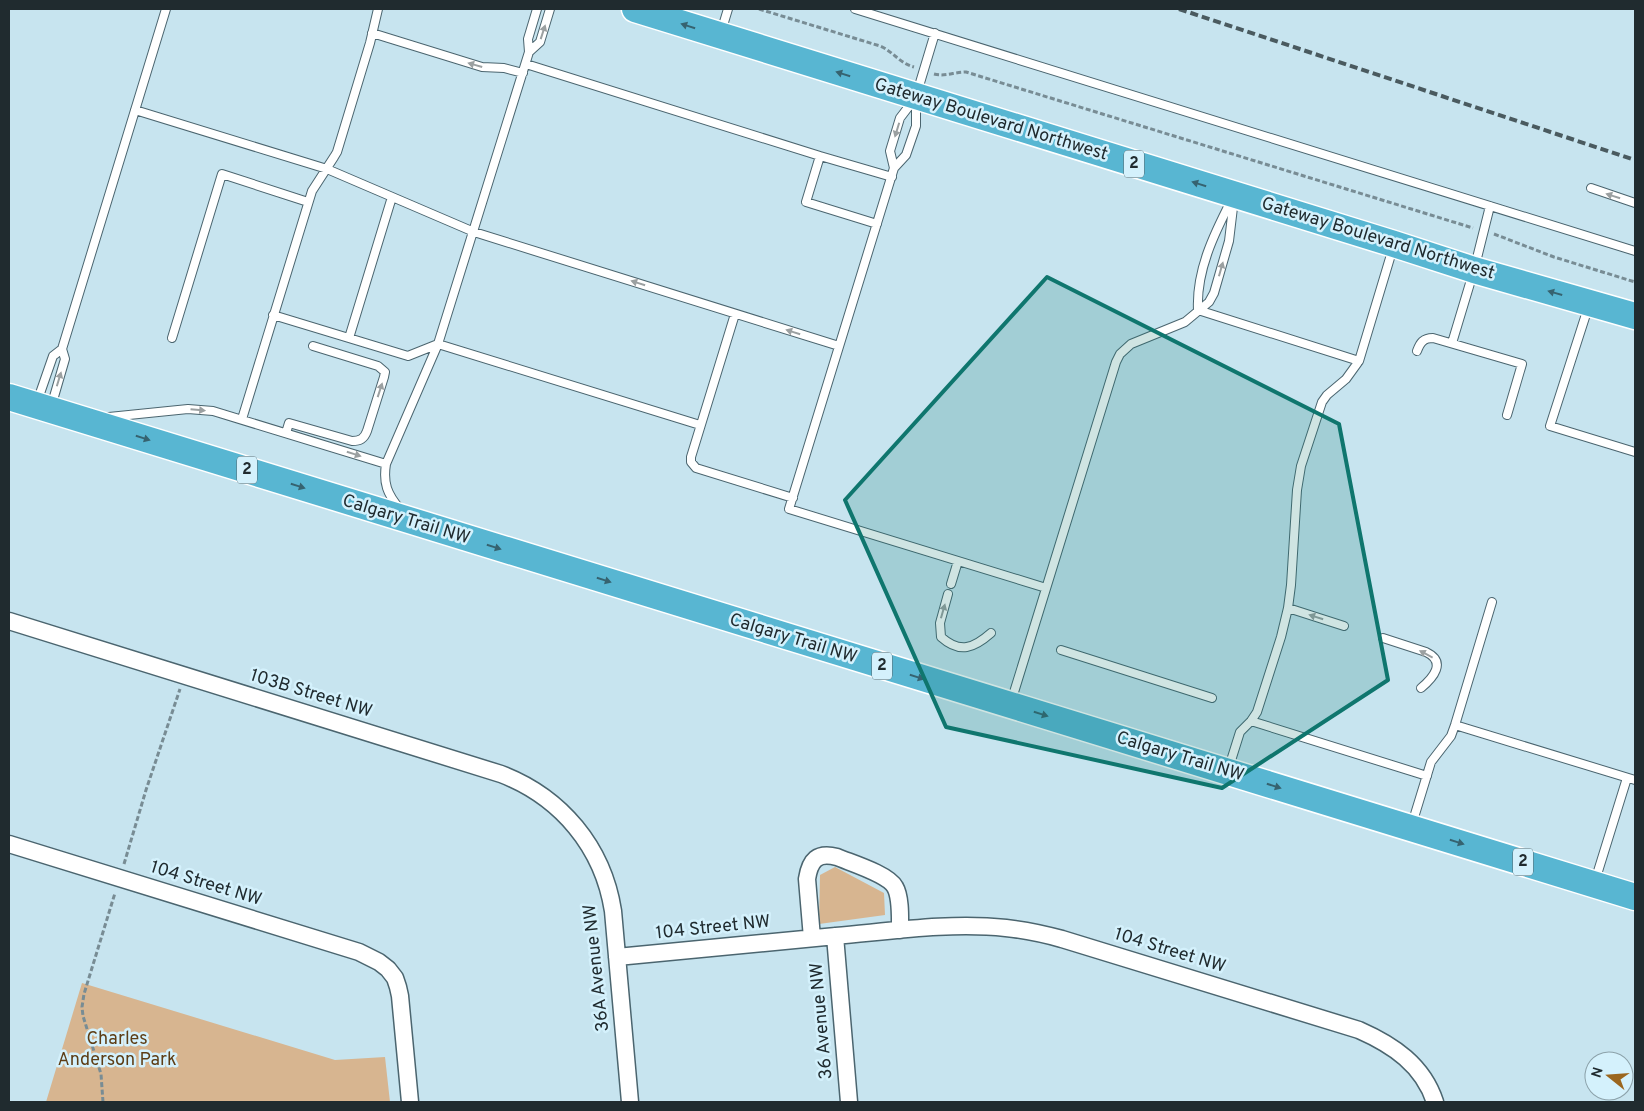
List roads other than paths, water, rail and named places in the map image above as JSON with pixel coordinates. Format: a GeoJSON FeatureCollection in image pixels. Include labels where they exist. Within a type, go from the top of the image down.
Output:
{"type":"FeatureCollection","features":[{"type":"Feature","properties":{"kind":"highway","name":"Gateway Boulevard Northwest"},"geometry":{"type":"LineString","coordinates":[[635,9],[1474,270],[1635,316]]}},
{"type":"Feature","properties":{"kind":"highway","name":"Calgary Trail NW"},"geometry":{"type":"LineString","coordinates":[[9,397],[1635,897]]}},
{"type":"Feature","properties":{"kind":"street","name":"103B Street NW"},"geometry":{"type":"LineString","coordinates":[[9,621],[508,776],[540,793],[566,816],[584,836]]}},
{"type":"Feature","properties":{"kind":"street","name":"36A Avenue NW"},"geometry":{"type":"LineString","coordinates":[[584,836],[601,865],[609,888],[613,911],[630,1102]]}},
{"type":"Feature","properties":{"kind":"street","name":"104 Street NW"},"geometry":{"type":"LineString","coordinates":[[9,844],[359,952],[379,962],[395,978],[400,996],[410,1102]]}},
{"type":"Feature","properties":{"kind":"street"},"geometry":{"type":"LineString","coordinates":[[812,938],[807,879],[808,870],[814,860],[820,856],[829,855],[892,882],[898,893],[900,930]]}},
{"type":"Feature","properties":{"kind":"street","name":"104 Street NW"},"geometry":{"type":"LineString","coordinates":[[617,957],[900,930],[981,927],[1023,930],[1062,939],[1359,1030],[1395,1048],[1414,1065],[1426,1081],[1435,1102]]}},
{"type":"Feature","properties":{"kind":"street","name":"36 Avenue NW"},"geometry":{"type":"LineString","coordinates":[[835,936],[849,1102]]}},
{"type":"Feature","properties":{"kind":"lane"},"geometry":{"type":"LineString","coordinates":[[43,408],[65,359],[62,349],[166,9]]}},
{"type":"Feature","properties":{"kind":"lane"},"geometry":{"type":"LineString","coordinates":[[242,419],[308,202],[315,185],[327,170],[337,152],[370,43],[378,9]]}},
{"type":"Feature","properties":{"kind":"lane"},"geometry":{"type":"LineString","coordinates":[[414,522],[394,501],[387,490],[385,478],[386,464],[438,344],[526,64],[529,52],[528,39],[537,9]]}},
{"type":"Feature","properties":{"kind":"lane"},"geometry":{"type":"LineString","coordinates":[[529,52],[540,42],[550,9]]}},
{"type":"Feature","properties":{"kind":"lane"},"geometry":{"type":"LineString","coordinates":[[720,36],[728,9]]}},
{"type":"Feature","properties":{"kind":"lane"},"geometry":{"type":"LineString","coordinates":[[855,9],[1635,251]]}},
{"type":"Feature","properties":{"kind":"lane"},"geometry":{"type":"LineString","coordinates":[[372,32],[482,67],[504,68],[523,73]]}},
{"type":"Feature","properties":{"kind":"lane"},"geometry":{"type":"LineString","coordinates":[[894,168],[906,155],[916,126],[916,96],[935,33]]}},
{"type":"Feature","properties":{"kind":"lane"},"geometry":{"type":"LineString","coordinates":[[526,64],[892,177]]}},
{"type":"Feature","properties":{"kind":"lane"},"geometry":{"type":"LineString","coordinates":[[916,96],[900,118],[890,151],[894,168],[892,177],[789,509],[1046,588]]}},
{"type":"Feature","properties":{"kind":"lane"},"geometry":{"type":"LineString","coordinates":[[135,110],[327,170],[474,232],[839,346]]}},
{"type":"Feature","properties":{"kind":"lane"},"geometry":{"type":"LineString","coordinates":[[820,156],[806,202],[877,224]]}},
{"type":"Feature","properties":{"kind":"lane"},"geometry":{"type":"LineString","coordinates":[[172,338],[222,174],[308,202]]}},
{"type":"Feature","properties":{"kind":"lane"},"geometry":{"type":"LineString","coordinates":[[1591,188],[1635,203]]}},
{"type":"Feature","properties":{"kind":"lane"},"geometry":{"type":"LineString","coordinates":[[1198,310],[1197,292],[1213,237],[1234,194]]}},
{"type":"Feature","properties":{"kind":"lane"},"geometry":{"type":"LineString","coordinates":[[1010,705],[1116,362],[1120,354],[1130,344],[1184,322],[1209,302],[1214,292],[1229,241],[1234,194]]}},
{"type":"Feature","properties":{"kind":"lane"},"geometry":{"type":"LineString","coordinates":[[349,338],[392,197]]}},
{"type":"Feature","properties":{"kind":"lane"},"geometry":{"type":"LineString","coordinates":[[1452,343],[1474,270],[1490,206]]}},
{"type":"Feature","properties":{"kind":"lane"},"geometry":{"type":"LineString","coordinates":[[1227,771],[1240,732],[1257,712],[1281,638],[1291,584],[1297,490],[1301,466],[1322,402],[1327,395],[1346,379],[1359,361],[1394,244]]}},
{"type":"Feature","properties":{"kind":"lane"},"geometry":{"type":"LineString","coordinates":[[1590,303],[1550,426],[1635,452]]}},
{"type":"Feature","properties":{"kind":"lane"},"geometry":{"type":"LineString","coordinates":[[1198,310],[1359,361]]}},
{"type":"Feature","properties":{"kind":"lane"},"geometry":{"type":"LineString","coordinates":[[735,314],[700,425],[691,462],[696,468],[793,498]]}},
{"type":"Feature","properties":{"kind":"lane"},"geometry":{"type":"LineString","coordinates":[[273,315],[408,356],[438,344],[700,425]]}},
{"type":"Feature","properties":{"kind":"lane"},"geometry":{"type":"LineString","coordinates":[[1417,351],[1422,340],[1427,338],[1452,343],[1522,364],[1506,415]]}},
{"type":"Feature","properties":{"kind":"lane"},"geometry":{"type":"LineString","coordinates":[[286,433],[289,423],[352,441],[365,437],[385,372],[378,366],[313,346]]}},
{"type":"Feature","properties":{"kind":"lane"},"geometry":{"type":"LineString","coordinates":[[43,408],[53,356],[62,349]]}},
{"type":"Feature","properties":{"kind":"lane"},"geometry":{"type":"LineString","coordinates":[[80,419],[188,409],[213,411],[386,464]]}},
{"type":"Feature","properties":{"kind":"lane"},"geometry":{"type":"LineString","coordinates":[[951,584],[958,561]]}},
{"type":"Feature","properties":{"kind":"lane"},"geometry":{"type":"LineString","coordinates":[[948,594],[940,623],[941,637],[946,642],[961,647],[970,647],[979,644],[991,633]]}},
{"type":"Feature","properties":{"kind":"lane"},"geometry":{"type":"LineString","coordinates":[[1410,828],[1431,762],[1451,736],[1455,725],[1492,602]]}},
{"type":"Feature","properties":{"kind":"lane"},"geometry":{"type":"LineString","coordinates":[[1288,608],[1344,626]]}},
{"type":"Feature","properties":{"kind":"lane"},"geometry":{"type":"LineString","coordinates":[[1383,638],[1431,654],[1436,660],[1437,666],[1434,676],[1421,688]]}},
{"type":"Feature","properties":{"kind":"lane"},"geometry":{"type":"LineString","coordinates":[[1061,650],[1212,698]]}},
{"type":"Feature","properties":{"kind":"lane"},"geometry":{"type":"LineString","coordinates":[[1251,721],[1427,776]]}},
{"type":"Feature","properties":{"kind":"lane"},"geometry":{"type":"LineString","coordinates":[[1455,725],[1635,780]]}},
{"type":"Feature","properties":{"kind":"lane"},"geometry":{"type":"LineString","coordinates":[[1594,884],[1627,778]]}},
{"type":"Feature","properties":{"kind":"railway"},"geometry":{"type":"LineString","coordinates":[[1179,9],[1635,160]]}},
{"type":"Feature","properties":{"kind":"park label","name":"Charles Anderson Park"},"geometry":{"type":"Point","coordinates":[117,1049]}}]}
